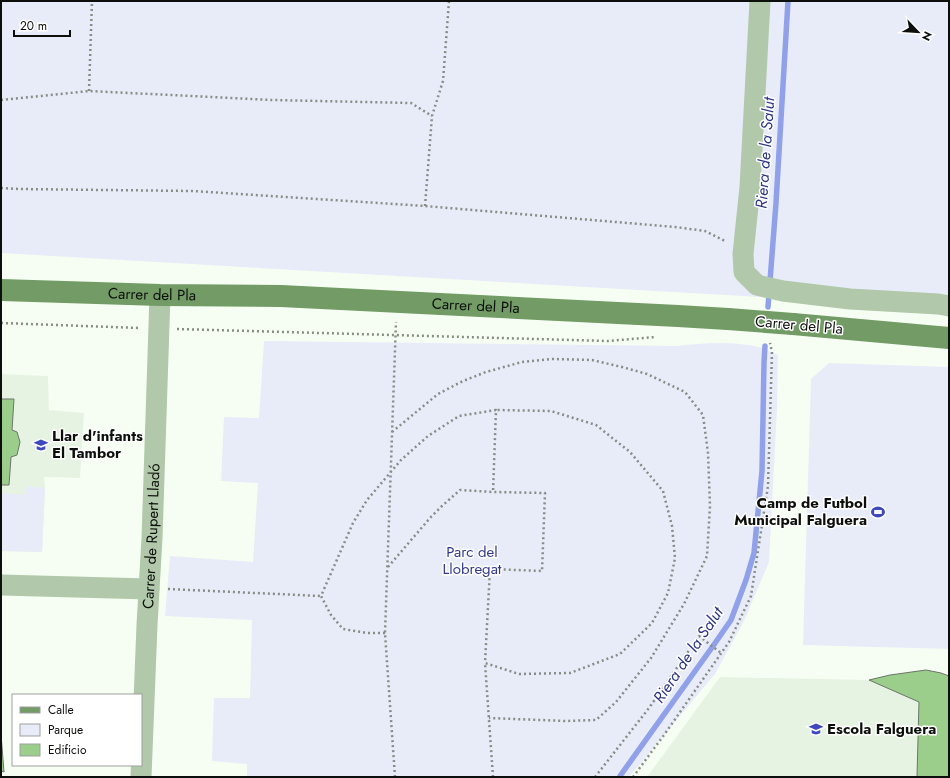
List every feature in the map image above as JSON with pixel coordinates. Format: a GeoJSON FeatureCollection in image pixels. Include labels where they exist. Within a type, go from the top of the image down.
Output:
{"type":"FeatureCollection","features":[{"type":"Feature","properties":{"kind":"main road","name":"Carrer del Pla"},"geometry":{"type":"LineString","coordinates":[[1,290],[160,295],[281,296],[671,315],[949,338]]}},
{"type":"Feature","properties":{"kind":"street"},"geometry":{"type":"LineString","coordinates":[[760,1],[750,186],[743,254],[744,272],[757,285],[783,291],[850,299],[938,304],[949,306]]}},
{"type":"Feature","properties":{"kind":"street","name":"Carrer de Rupert Lladó"},"geometry":{"type":"LineString","coordinates":[[142,754],[152,538],[160,295]]}},
{"type":"Feature","properties":{"kind":"street"},"geometry":{"type":"LineString","coordinates":[[1,585],[149,589]]}},
{"type":"Feature","properties":{"kind":"street","name":"Carrer de Rupert Lladó"},"geometry":{"type":"LineString","coordinates":[[141,766],[141,777]]}},
{"type":"Feature","properties":{"kind":"path"},"geometry":{"type":"LineString","coordinates":[[89,91],[92,1]]}},
{"type":"Feature","properties":{"kind":"path"},"geometry":{"type":"LineString","coordinates":[[425,206],[432,116],[443,81],[449,1]]}},
{"type":"Feature","properties":{"kind":"path"},"geometry":{"type":"LineString","coordinates":[[1,100],[89,91],[272,100],[411,103],[432,116]]}},
{"type":"Feature","properties":{"kind":"path"},"geometry":{"type":"LineString","coordinates":[[1,188],[193,191],[425,206],[675,227],[704,231],[732,245],[743,254]]}},
{"type":"Feature","properties":{"kind":"path"},"geometry":{"type":"LineString","coordinates":[[395,777],[385,633],[396,302]]}},
{"type":"Feature","properties":{"kind":"path"},"geometry":{"type":"LineString","coordinates":[[1,322],[608,341],[661,336]]}},
{"type":"Feature","properties":{"kind":"path"},"geometry":{"type":"LineString","coordinates":[[770,341],[776,342]]}},
{"type":"Feature","properties":{"kind":"path"},"geometry":{"type":"LineString","coordinates":[[392,432],[438,394],[464,381],[486,372],[522,362],[552,359],[592,360],[646,374],[685,392],[703,415],[708,453],[710,499],[706,556],[684,604],[651,658],[616,702],[596,720],[566,721],[489,718]]}},
{"type":"Feature","properties":{"kind":"path"},"geometry":{"type":"LineString","coordinates":[[633,777],[721,653],[751,596],[768,486],[771,388]]}},
{"type":"Feature","properties":{"kind":"path"},"geometry":{"type":"LineString","coordinates":[[321,596],[353,523],[367,500],[401,460],[428,436],[459,416],[496,410],[551,411],[596,425],[630,452],[663,491],[672,526],[675,558],[668,592],[652,623],[620,654],[570,673],[519,674],[485,663]]}},
{"type":"Feature","properties":{"kind":"path"},"geometry":{"type":"LineString","coordinates":[[493,492],[496,410]]}},
{"type":"Feature","properties":{"kind":"path"},"geometry":{"type":"LineString","coordinates":[[387,568],[430,518],[460,490],[544,493],[542,571],[490,569],[485,663],[493,777]]}},
{"type":"Feature","properties":{"kind":"path"},"geometry":{"type":"LineString","coordinates":[[149,589],[321,596]]}},
{"type":"Feature","properties":{"kind":"path"},"geometry":{"type":"LineString","coordinates":[[321,596],[331,615],[343,629],[367,633],[385,633]]}},
{"type":"Feature","properties":{"kind":"path"},"geometry":{"type":"LineString","coordinates":[[595,777],[649,708],[699,636],[721,653]]}},
{"type":"Feature","properties":{"kind":"shaded area","name":"Llar d'infants El Tambor"},"geometry":{"type":"Polygon","coordinates":[[[1,374],[48,376],[49,410],[84,413],[80,478],[44,477],[45,488],[42,552],[1,551],[1,374]]]}},
{"type":"Feature","properties":{"kind":"shaded area","name":"Escola Falguera"},"geometry":{"type":"Polygon","coordinates":[[[926,670],[949,676],[949,777],[647,777],[720,677],[869,680],[890,675],[926,670]]]}},
{"type":"Feature","properties":{"kind":"green space"},"geometry":{"type":"Polygon","coordinates":[[[1,1],[949,1],[949,308],[1,253],[1,1]]]}},
{"type":"Feature","properties":{"kind":"green space","name":"Parc del Llobregat"},"geometry":{"type":"Polygon","coordinates":[[[264,341],[677,346],[706,343],[726,343],[745,344],[763,348],[778,355],[777,408],[769,562],[744,621],[715,674],[629,777],[247,777],[247,764],[212,761],[214,698],[250,698],[252,620],[165,616],[170,556],[253,562],[258,483],[221,481],[224,417],[259,418],[264,341]]]}},
{"type":"Feature","properties":{"kind":"green space","name":"Camp de Futbol Municipal Falguera"},"geometry":{"type":"Polygon","coordinates":[[[829,363],[949,367],[949,649],[803,645],[811,379],[829,363]]]}},
{"type":"Feature","properties":{"kind":"green space"},"geometry":{"type":"Polygon","coordinates":[[[26,486],[45,488],[42,552],[1,551],[1,493],[26,495],[26,486]]]}},
{"type":"Feature","properties":{"kind":"building"},"geometry":{"type":"Polygon","coordinates":[[[1,399],[14,399],[12,430],[17,432],[20,442],[17,455],[11,457],[9,485],[1,485],[1,399]]]}},
{"type":"Feature","properties":{"kind":"building"},"geometry":{"type":"Polygon","coordinates":[[[926,670],[949,676],[949,777],[917,777],[919,702],[869,680],[890,675],[926,670]]]}},
{"type":"Feature","properties":{"kind":"building"},"geometry":{"type":"Polygon","coordinates":[[[1,734],[4,772],[1,771],[1,734]]]}},
{"type":"Feature","properties":{"kind":"waterway","name":"Riera de la Salut"},"geometry":{"type":"LineString","coordinates":[[768,307],[776,203],[788,1]]}},
{"type":"Feature","properties":{"kind":"waterway","name":"Riera de la Salut"},"geometry":{"type":"LineString","coordinates":[[620,776],[731,620],[746,580],[754,553],[762,471],[765,346]]}},
{"type":"Feature","properties":{"kind":"place","name":"Llar d'infants El Tambor"},"geometry":{"type":"Point","coordinates":[41,445]}},
{"type":"Feature","properties":{"kind":"place","name":"Camp de Futbol Municipal Falguera"},"geometry":{"type":"Point","coordinates":[878,512]}},
{"type":"Feature","properties":{"kind":"place","name":"Escola Falguera"},"geometry":{"type":"Point","coordinates":[816,729]}}]}
